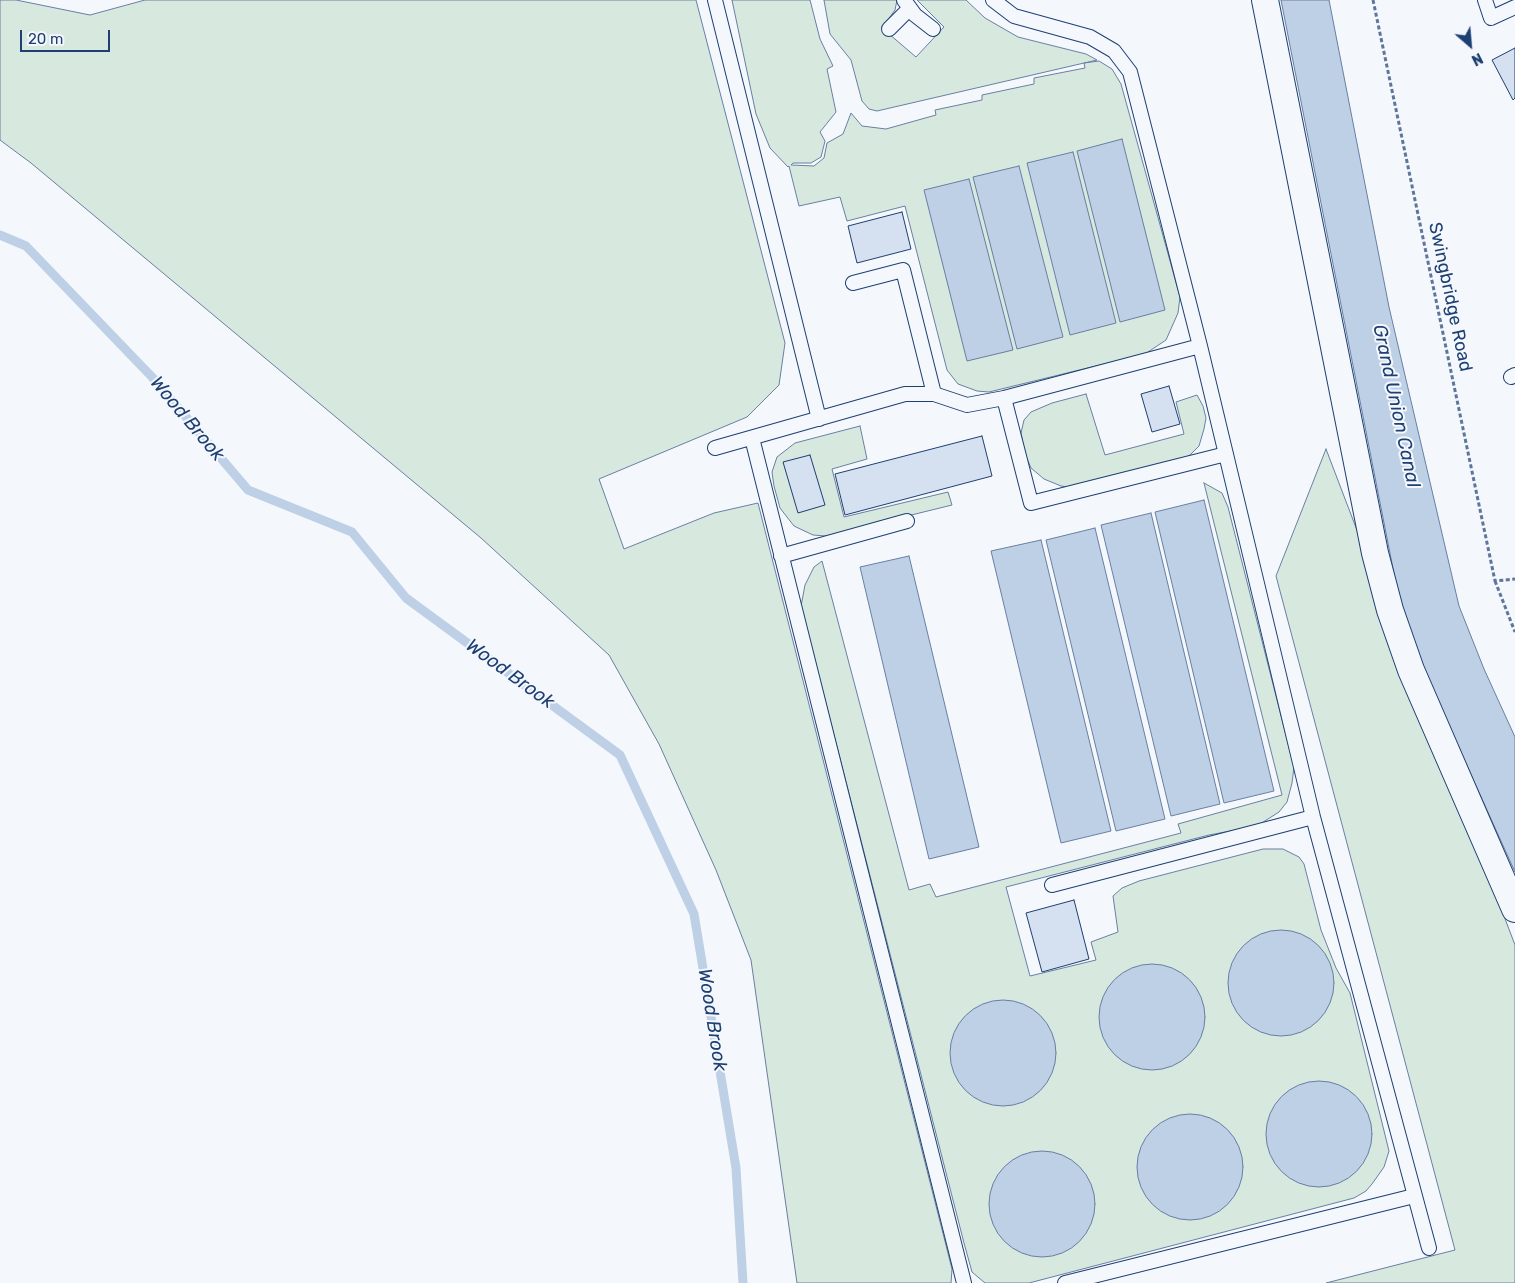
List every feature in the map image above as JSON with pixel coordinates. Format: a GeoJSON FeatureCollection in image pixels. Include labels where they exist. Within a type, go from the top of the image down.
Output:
{"type":"FeatureCollection","features":[{"type":"Feature","properties":{"kind":"street"},"geometry":{"type":"LineString","coordinates":[[1265,0],[1375,553],[1390,610],[1411,670],[1515,909]]}},
{"type":"Feature","properties":{"kind":"lane"},"geometry":{"type":"LineString","coordinates":[[715,0],[819,419]]}},
{"type":"Feature","properties":{"kind":"lane"},"geometry":{"type":"LineString","coordinates":[[993,0],[1014,16],[1090,37],[1114,51],[1130,72],[1200,346],[1314,817],[1429,1248]]}},
{"type":"Feature","properties":{"kind":"lane"},"geometry":{"type":"LineString","coordinates":[[1484,0],[1491,18],[1515,7]]}},
{"type":"Feature","properties":{"kind":"lane"},"geometry":{"type":"LineString","coordinates":[[889,29],[907,4],[915,15],[933,30]]}},
{"type":"Feature","properties":{"kind":"lane"},"geometry":{"type":"LineString","coordinates":[[853,282],[903,270],[934,394]]}},
{"type":"Feature","properties":{"kind":"lane"},"geometry":{"type":"LineString","coordinates":[[714,448],[905,394],[934,394],[967,404],[1004,398],[1200,346]]}},
{"type":"Feature","properties":{"kind":"lane"},"geometry":{"type":"LineString","coordinates":[[1004,398],[1030,503],[1226,454]]}},
{"type":"Feature","properties":{"kind":"lane"},"geometry":{"type":"LineString","coordinates":[[752,438],[964,1283]]}},
{"type":"Feature","properties":{"kind":"lane"},"geometry":{"type":"LineString","coordinates":[[781,556],[907,521]]}},
{"type":"Feature","properties":{"kind":"lane"},"geometry":{"type":"LineString","coordinates":[[1052,885],[1314,817]]}},
{"type":"Feature","properties":{"kind":"lane"},"geometry":{"type":"LineString","coordinates":[[1065,1283],[1414,1196]]}},
{"type":"Feature","properties":{"kind":"path","name":"Swingbridge Road"},"geometry":{"type":"LineString","coordinates":[[1373,0],[1495,581],[1515,632]]}},
{"type":"Feature","properties":{"kind":"path"},"geometry":{"type":"LineString","coordinates":[[1495,581],[1515,579]]}},
{"type":"Feature","properties":{"kind":"shaded area"},"geometry":{"type":"Polygon","coordinates":[[[0,0],[16,0],[90,15],[145,0],[696,0],[785,343],[779,385],[747,417],[599,479],[624,549],[714,513],[758,503],[952,1269],[951,1283],[797,1283],[751,960],[716,870],[659,744],[609,655],[481,538],[31,163],[0,140],[0,0]]]}},
{"type":"Feature","properties":{"kind":"shaded area"},"geometry":{"type":"Polygon","coordinates":[[[732,0],[810,0],[820,39],[833,66],[827,69],[836,112],[820,132],[825,141],[821,157],[811,163],[793,163],[791,165],[814,166],[824,158],[827,143],[843,134],[851,113],[862,126],[886,129],[936,115],[935,110],[982,100],[982,95],[1034,84],[1034,78],[1085,68],[1084,63],[1099,61],[1112,69],[1121,84],[1180,297],[1178,313],[1166,340],[1145,354],[989,392],[977,391],[958,384],[947,370],[905,206],[847,221],[840,197],[799,206],[789,166],[770,148],[756,114],[732,0]]]}},
{"type":"Feature","properties":{"kind":"shaded area"},"geometry":{"type":"Polygon","coordinates":[[[824,0],[897,0],[895,10],[882,28],[916,57],[944,27],[917,0],[966,0],[985,18],[1018,37],[1086,54],[1097,60],[877,111],[869,109],[862,101],[851,60],[830,34],[824,0]]]}},
{"type":"Feature","properties":{"kind":"shaded area"},"geometry":{"type":"Polygon","coordinates":[[[1086,394],[1105,455],[1184,434],[1176,402],[1197,395],[1203,406],[1206,418],[1199,446],[1190,455],[1181,460],[1074,488],[1061,486],[1044,479],[1031,468],[1025,454],[1021,433],[1024,420],[1031,412],[1052,403],[1086,394]]]}},
{"type":"Feature","properties":{"kind":"shaded area"},"geometry":{"type":"Polygon","coordinates":[[[860,426],[867,459],[832,469],[844,517],[948,492],[952,505],[826,536],[813,535],[794,526],[780,508],[774,486],[772,472],[777,457],[795,443],[860,426]]]}},
{"type":"Feature","properties":{"kind":"shaded area"},"geometry":{"type":"Polygon","coordinates":[[[1326,449],[1515,945],[1515,1283],[1326,1283],[1455,1250],[1276,576],[1326,449]]]}},
{"type":"Feature","properties":{"kind":"shaded area"},"geometry":{"type":"Polygon","coordinates":[[[1204,483],[1222,493],[1228,507],[1294,767],[1287,802],[1279,812],[1257,826],[1209,835],[1006,887],[1030,976],[1096,960],[1091,942],[1118,932],[1113,896],[1122,888],[1139,881],[1263,849],[1283,849],[1299,857],[1304,864],[1321,930],[1336,968],[1350,993],[1389,1151],[1384,1167],[1372,1184],[1366,1191],[1354,1198],[1029,1283],[985,1283],[972,1272],[964,1243],[801,606],[805,585],[814,567],[822,561],[909,890],[930,884],[936,897],[1181,833],[1178,824],[1282,795],[1204,483]]]}},
{"type":"Feature","properties":{"kind":"water","name":"Grand Union Canal"},"geometry":{"type":"Polygon","coordinates":[[[1281,0],[1329,0],[1389,307],[1459,606],[1484,669],[1515,737],[1515,872],[1415,651],[1399,599],[1281,0]]]}},
{"type":"Feature","properties":{"kind":"water"},"geometry":{"type":"Polygon","coordinates":[[[1122,139],[1165,310],[1120,322],[1077,151],[1122,139]]]}},
{"type":"Feature","properties":{"kind":"water"},"geometry":{"type":"Polygon","coordinates":[[[1073,152],[1116,323],[1070,335],[1027,163],[1073,152]]]}},
{"type":"Feature","properties":{"kind":"water"},"geometry":{"type":"Polygon","coordinates":[[[1019,166],[1063,337],[1017,349],[973,177],[1019,166]]]}},
{"type":"Feature","properties":{"kind":"water"},"geometry":{"type":"Polygon","coordinates":[[[969,179],[1013,350],[967,361],[924,190],[969,179]]]}},
{"type":"Feature","properties":{"kind":"water"},"geometry":{"type":"Polygon","coordinates":[[[1204,500],[1274,791],[1224,803],[1155,512],[1204,500]]]}},
{"type":"Feature","properties":{"kind":"water"},"geometry":{"type":"Polygon","coordinates":[[[1151,513],[1220,804],[1171,816],[1101,525],[1151,513]]]}},
{"type":"Feature","properties":{"kind":"water"},"geometry":{"type":"Polygon","coordinates":[[[1095,528],[1165,819],[1116,831],[1046,540],[1095,528]]]}},
{"type":"Feature","properties":{"kind":"water"},"geometry":{"type":"Polygon","coordinates":[[[1041,540],[1111,831],[1061,843],[991,551],[1041,540]]]}},
{"type":"Feature","properties":{"kind":"water"},"geometry":{"type":"Polygon","coordinates":[[[909,556],[979,847],[929,859],[860,567],[909,556]]]}},
{"type":"Feature","properties":{"kind":"water"},"geometry":{"type":"Polygon","coordinates":[[[1281,930],[1301,934],[1318,946],[1330,963],[1334,983],[1330,1003],[1318,1020],[1301,1032],[1281,1036],[1261,1032],[1244,1020],[1232,1003],[1228,983],[1232,963],[1244,946],[1261,934],[1281,930]]]}},
{"type":"Feature","properties":{"kind":"water"},"geometry":{"type":"Polygon","coordinates":[[[1152,964],[1172,968],[1189,980],[1201,997],[1205,1017],[1201,1037],[1189,1054],[1172,1066],[1152,1070],[1132,1066],[1115,1054],[1103,1037],[1099,1017],[1103,997],[1115,980],[1132,968],[1152,964]]]}},
{"type":"Feature","properties":{"kind":"water"},"geometry":{"type":"Polygon","coordinates":[[[1003,1000],[1023,1004],[1041,1015],[1052,1033],[1056,1053],[1052,1073],[1041,1091],[1023,1102],[1003,1106],[983,1102],[965,1091],[954,1073],[950,1053],[954,1033],[965,1015],[983,1004],[1003,1000]]]}},
{"type":"Feature","properties":{"kind":"water"},"geometry":{"type":"Polygon","coordinates":[[[1319,1081],[1339,1085],[1356,1097],[1368,1114],[1372,1134],[1368,1154],[1356,1171],[1339,1183],[1319,1187],[1299,1183],[1282,1171],[1270,1154],[1266,1134],[1270,1114],[1282,1097],[1299,1085],[1319,1081]]]}},
{"type":"Feature","properties":{"kind":"water"},"geometry":{"type":"Polygon","coordinates":[[[1190,1114],[1210,1118],[1228,1129],[1239,1147],[1243,1167],[1239,1187],[1228,1205],[1210,1216],[1190,1220],[1170,1216],[1152,1205],[1141,1187],[1137,1167],[1141,1147],[1152,1129],[1170,1118],[1190,1114]]]}},
{"type":"Feature","properties":{"kind":"water"},"geometry":{"type":"Polygon","coordinates":[[[1042,1151],[1062,1155],[1080,1166],[1091,1184],[1095,1204],[1091,1224],[1080,1242],[1062,1253],[1042,1257],[1022,1253],[1004,1242],[993,1224],[989,1204],[993,1184],[1004,1166],[1022,1155],[1042,1151]]]}},
{"type":"Feature","properties":{"kind":"building"},"geometry":{"type":"Polygon","coordinates":[[[1515,48],[1515,98],[1513,100],[1492,60],[1515,48]]]}},
{"type":"Feature","properties":{"kind":"building"},"geometry":{"type":"Polygon","coordinates":[[[902,212],[911,249],[857,263],[848,226],[902,212]]]}},
{"type":"Feature","properties":{"kind":"building"},"geometry":{"type":"Polygon","coordinates":[[[1169,386],[1180,424],[1152,432],[1141,394],[1169,386]]]}},
{"type":"Feature","properties":{"kind":"building"},"geometry":{"type":"Polygon","coordinates":[[[982,436],[992,476],[845,515],[835,474],[982,436]]]}},
{"type":"Feature","properties":{"kind":"building"},"geometry":{"type":"Polygon","coordinates":[[[810,455],[825,505],[798,513],[783,462],[810,455]]]}},
{"type":"Feature","properties":{"kind":"building"},"geometry":{"type":"Polygon","coordinates":[[[1074,900],[1089,959],[1042,972],[1026,913],[1074,900]]]}},
{"type":"Feature","properties":{"kind":"waterway","name":"Wood Brook"},"geometry":{"type":"LineString","coordinates":[[0,235],[26,246],[152,377],[248,490],[352,532],[406,598],[620,755],[694,914],[736,1168],[743,1283]]}}]}
